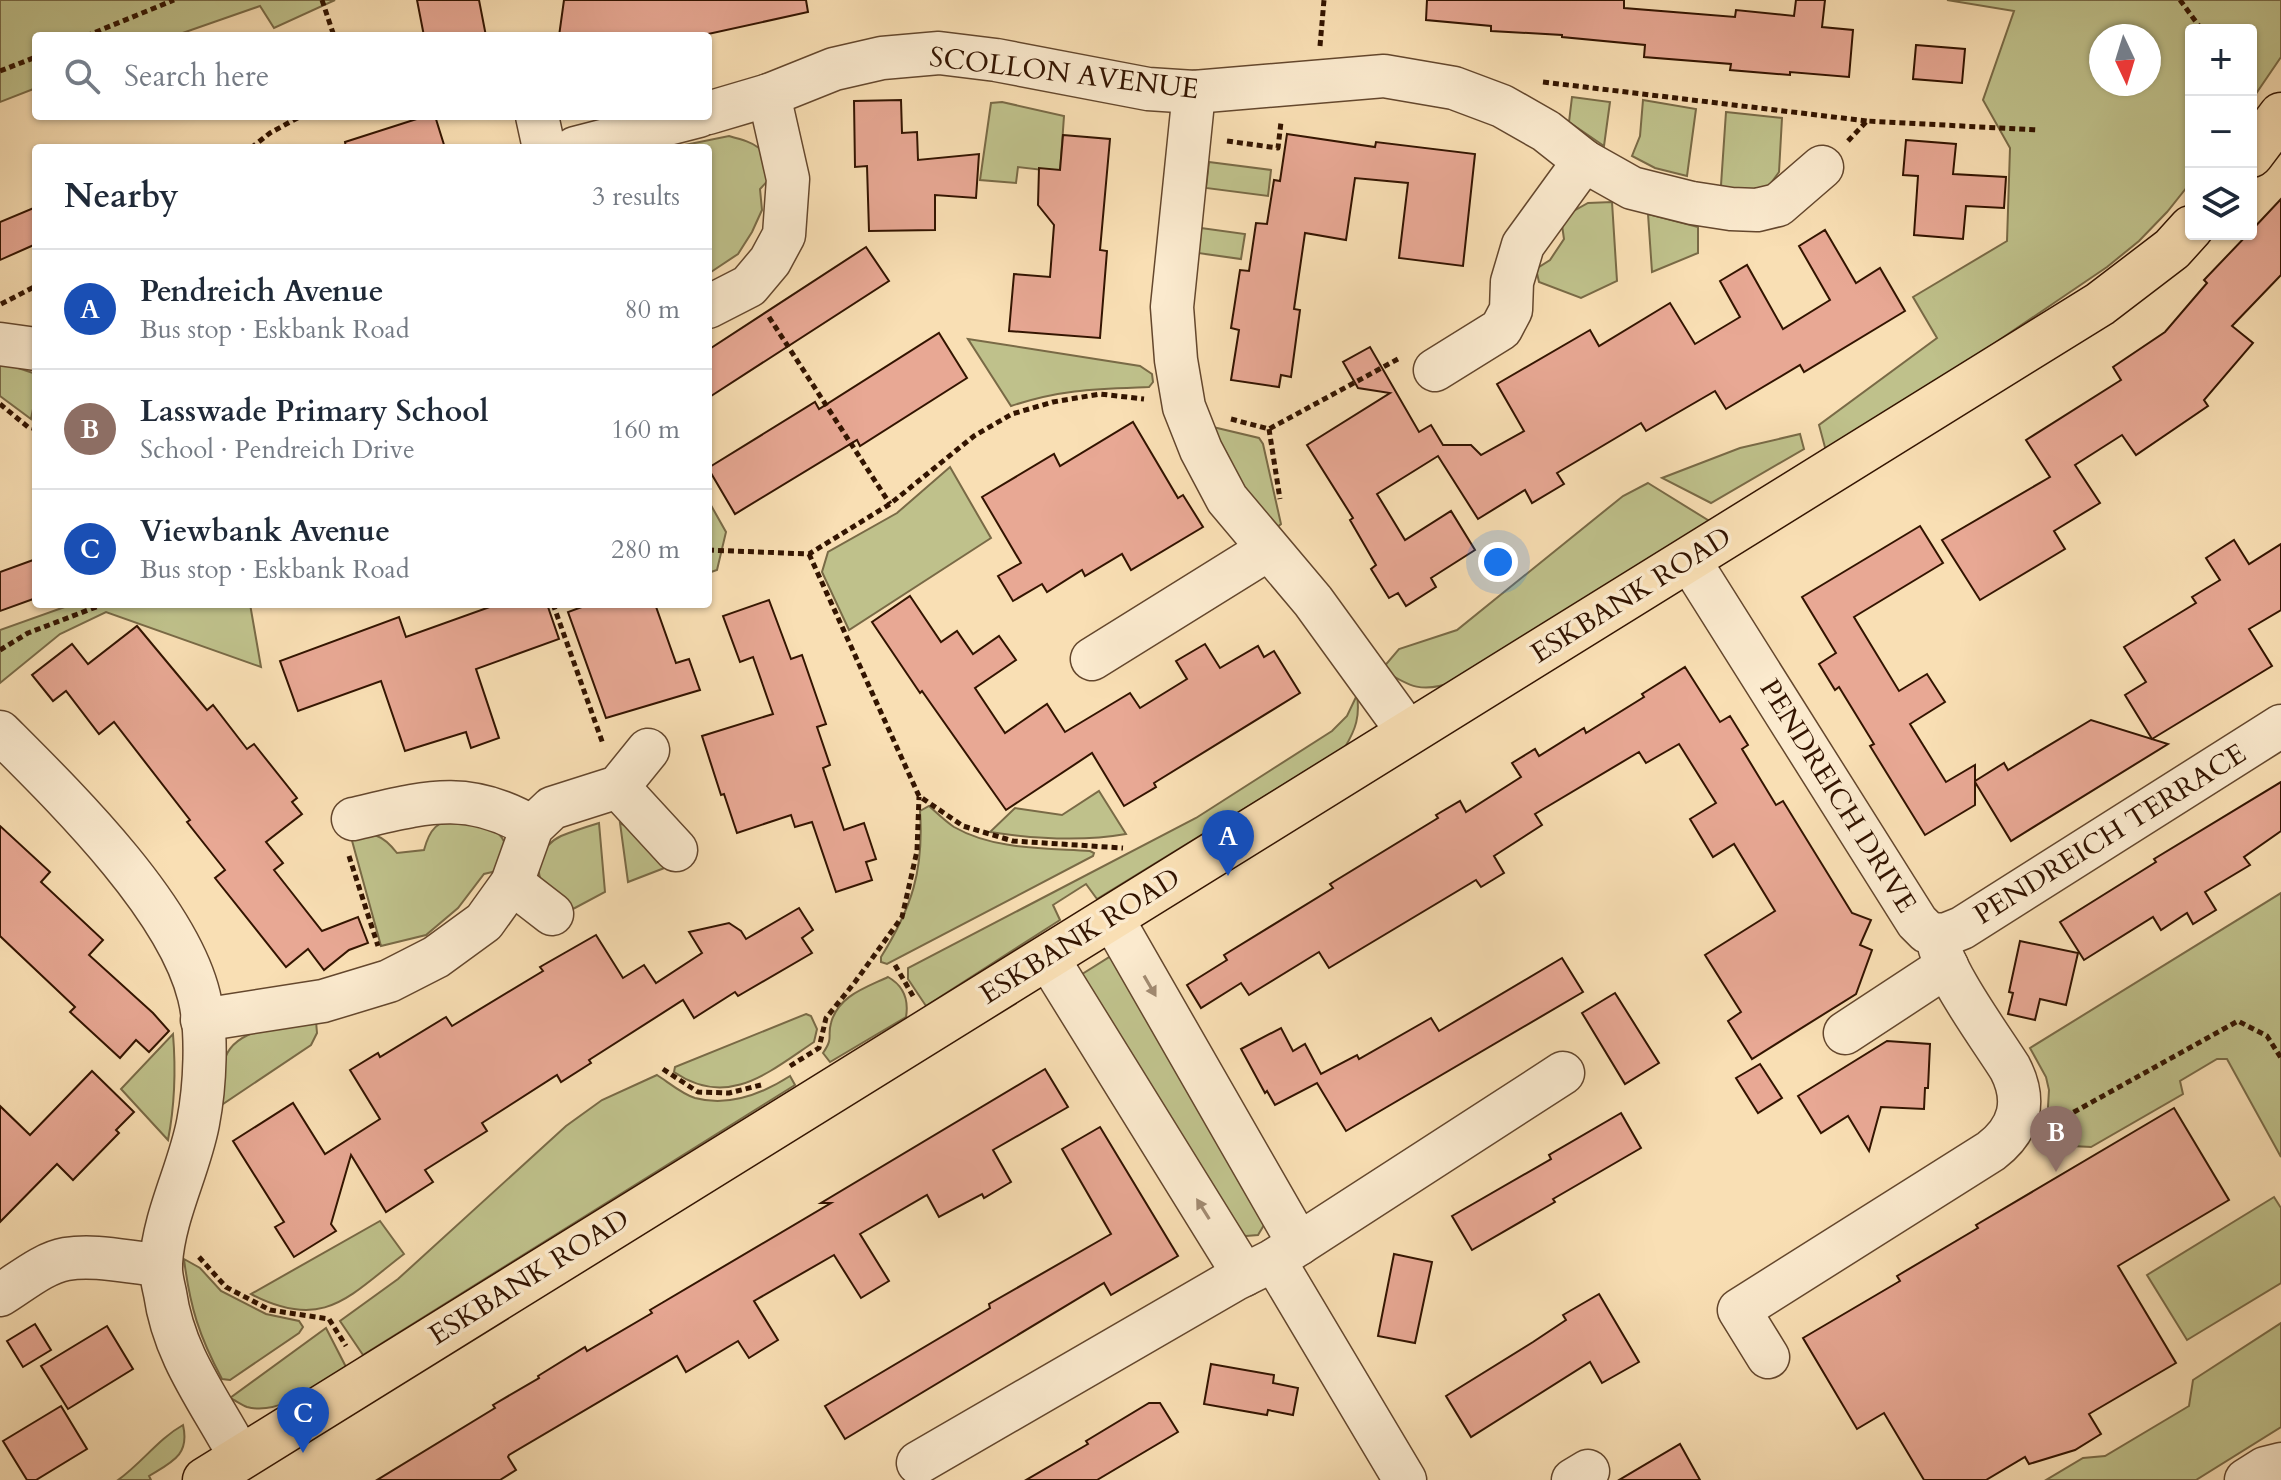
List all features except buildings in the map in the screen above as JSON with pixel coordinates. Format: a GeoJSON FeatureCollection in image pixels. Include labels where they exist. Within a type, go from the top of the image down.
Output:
{"type":"FeatureCollection","features":[{"type":"Feature","properties":{"kind":"main road","name":"ESKBANK ROAD"},"geometry":{"type":"LineString","coordinates":[[223,1469],[2100,304],[2172,249],[2185,235]]}},
{"type":"Feature","properties":{"kind":"street","name":"SCOLLON AVENUE"},"geometry":{"type":"LineString","coordinates":[[712,112],[769,95],[834,69],[882,58],[939,53],[996,60],[1148,89],[1194,92],[1384,76],[1454,88],[1502,106],[1546,131],[1584,161],[1632,188],[1692,203],[1757,210],[1778,205],[1822,167]]}},
{"type":"Feature","properties":{"kind":"street"},"geometry":{"type":"LineString","coordinates":[[1194,92],[1172,307],[1184,407],[1201,450],[1227,499],[1313,601],[1408,732]]}},
{"type":"Feature","properties":{"kind":"street"},"geometry":{"type":"LineString","coordinates":[[712,305],[749,286],[770,261],[784,235],[788,179],[769,95]]}},
{"type":"Feature","properties":{"kind":"street"},"geometry":{"type":"LineString","coordinates":[[538,120],[543,144]]}},
{"type":"Feature","properties":{"kind":"street"},"geometry":{"type":"LineString","coordinates":[[590,144],[684,120]]}},
{"type":"Feature","properties":{"kind":"street"},"geometry":{"type":"LineString","coordinates":[[1435,370],[1501,329],[1511,310],[1512,282],[1523,245],[1584,161]]}},
{"type":"Feature","properties":{"kind":"street"},"geometry":{"type":"LineString","coordinates":[[0,344],[32,348]]}},
{"type":"Feature","properties":{"kind":"street"},"geometry":{"type":"LineString","coordinates":[[1104,639],[1267,550]]}},
{"type":"Feature","properties":{"kind":"street","name":"PENDREICH DRIVE"},"geometry":{"type":"LineString","coordinates":[[1689,560],[1917,922],[1942,950],[2017,1082],[2019,1115]]}},
{"type":"Feature","properties":{"kind":"street","name":"PENDREICH TERRACE"},"geometry":{"type":"LineString","coordinates":[[1845,1033],[1942,950],[1947,934],[1962,928],[2281,726]]}},
{"type":"Feature","properties":{"kind":"street"},"geometry":{"type":"LineString","coordinates":[[0,732],[61,793],[127,871],[165,922],[189,963],[202,1020],[203,1075],[198,1124],[163,1249],[172,1333],[189,1369],[223,1469]]}},
{"type":"Feature","properties":{"kind":"street"},"geometry":{"type":"LineString","coordinates":[[202,1020],[323,1001],[389,981],[436,957],[484,922],[512,883],[532,827],[552,808],[618,787],[648,750]]}},
{"type":"Feature","properties":{"kind":"street"},"geometry":{"type":"LineString","coordinates":[[618,787],[676,850]]}},
{"type":"Feature","properties":{"kind":"street"},"geometry":{"type":"LineString","coordinates":[[353,819],[431,801],[456,802],[507,813],[532,827]]}},
{"type":"Feature","properties":{"kind":"street"},"geometry":{"type":"LineString","coordinates":[[512,883],[552,914]]}},
{"type":"Feature","properties":{"kind":"street"},"geometry":{"type":"LineString","coordinates":[[1112,918],[1273,1260]]}},
{"type":"Feature","properties":{"kind":"street"},"geometry":{"type":"LineString","coordinates":[[1047,957],[1273,1260],[1405,1480]]}},
{"type":"Feature","properties":{"kind":"street"},"geometry":{"type":"LineString","coordinates":[[918,1463],[1273,1260],[1563,1073]]}},
{"type":"Feature","properties":{"kind":"street"},"geometry":{"type":"LineString","coordinates":[[1768,1357],[1739,1310],[1991,1151],[2013,1129],[2019,1115]]}},
{"type":"Feature","properties":{"kind":"street"},"geometry":{"type":"LineString","coordinates":[[0,1295],[40,1270],[64,1260],[163,1249]]}},
{"type":"Feature","properties":{"kind":"street"},"geometry":{"type":"LineString","coordinates":[[2246,1480],[2265,1468],[2281,1464]]}},
{"type":"Feature","properties":{"kind":"path"},"geometry":{"type":"LineString","coordinates":[[96,32],[174,0]]}},
{"type":"Feature","properties":{"kind":"path"},"geometry":{"type":"LineString","coordinates":[[322,0],[333,32]]}},
{"type":"Feature","properties":{"kind":"path"},"geometry":{"type":"LineString","coordinates":[[2180,0],[2198,24]]}},
{"type":"Feature","properties":{"kind":"path"},"geometry":{"type":"LineString","coordinates":[[0,71],[32,59]]}},
{"type":"Feature","properties":{"kind":"path"},"geometry":{"type":"LineString","coordinates":[[1502,106],[1527,81],[1867,121],[2038,130]]}},
{"type":"Feature","properties":{"kind":"path"},"geometry":{"type":"LineString","coordinates":[[1189,136],[1278,148],[1285,85]]}},
{"type":"Feature","properties":{"kind":"path"},"geometry":{"type":"LineString","coordinates":[[256,144],[294,120]]}},
{"type":"Feature","properties":{"kind":"path"},"geometry":{"type":"LineString","coordinates":[[1822,167],[1867,121]]}},
{"type":"Feature","properties":{"kind":"path"},"geometry":{"type":"LineString","coordinates":[[749,286],[890,504]]}},
{"type":"Feature","properties":{"kind":"path"},"geometry":{"type":"LineString","coordinates":[[0,304],[32,288]]}},
{"type":"Feature","properties":{"kind":"path"},"geometry":{"type":"LineString","coordinates":[[712,550],[809,554],[890,504],[974,436],[1012,414],[1053,402],[1100,394],[1129,395],[1269,429],[1405,355],[1435,370]]}},
{"type":"Feature","properties":{"kind":"path"},"geometry":{"type":"LineString","coordinates":[[0,404],[32,428]]}},
{"type":"Feature","properties":{"kind":"path"},"geometry":{"type":"LineString","coordinates":[[783,1070],[819,1048],[826,1018],[902,917],[917,851],[919,796],[809,554]]}},
{"type":"Feature","properties":{"kind":"path"},"geometry":{"type":"LineString","coordinates":[[0,650],[28,633],[94,608]]}},
{"type":"Feature","properties":{"kind":"path"},"geometry":{"type":"LineString","coordinates":[[554,608],[618,787]]}},
{"type":"Feature","properties":{"kind":"path"},"geometry":{"type":"LineString","coordinates":[[919,796],[963,826],[1013,841],[1123,848]]}},
{"type":"Feature","properties":{"kind":"path"},"geometry":{"type":"LineString","coordinates":[[353,819],[342,835],[389,981]]}},
{"type":"Feature","properties":{"kind":"path"},"geometry":{"type":"LineString","coordinates":[[2019,1115],[2048,1126],[2238,1021],[2267,1036],[2281,1058]]}},
{"type":"Feature","properties":{"kind":"path"},"geometry":{"type":"LineString","coordinates":[[663,1069],[698,1092],[729,1093],[760,1085],[772,1078]]}},
{"type":"Feature","properties":{"kind":"path"},"geometry":{"type":"LineString","coordinates":[[163,1249],[194,1250],[226,1287],[270,1310],[329,1319],[367,1379]]}},
{"type":"Feature","properties":{"kind":"green space"},"geometry":{"type":"Polygon","coordinates":[[[0,0],[335,0],[274,28],[260,6],[185,32],[32,32],[32,90],[0,102],[0,0]]]}},
{"type":"Feature","properties":{"kind":"green space"},"geometry":{"type":"Polygon","coordinates":[[[1947,0],[2281,0],[2281,57],[2257,92],[2257,24],[2185,24],[2185,190],[2139,241],[2107,267],[1930,387],[1826,451],[1819,425],[1937,338],[1913,297],[2007,241],[2010,148],[1983,100],[2014,11],[1947,0]]]}},
{"type":"Feature","properties":{"kind":"green space"},"geometry":{"type":"Polygon","coordinates":[[[1572,97],[1610,102],[1604,146],[1569,122],[1572,97]]]}},
{"type":"Feature","properties":{"kind":"green space"},"geometry":{"type":"Polygon","coordinates":[[[1643,100],[1696,109],[1687,176],[1655,168],[1632,156],[1640,136],[1643,100]]]}},
{"type":"Feature","properties":{"kind":"green space"},"geometry":{"type":"Polygon","coordinates":[[[1002,102],[1064,116],[1060,172],[1018,167],[1016,183],[980,180],[991,103],[1002,102]]]}},
{"type":"Feature","properties":{"kind":"green space"},"geometry":{"type":"Polygon","coordinates":[[[1726,112],[1782,118],[1779,172],[1766,190],[1742,198],[1721,185],[1726,112]]]}},
{"type":"Feature","properties":{"kind":"green space"},"geometry":{"type":"Polygon","coordinates":[[[729,136],[747,141],[763,152],[774,174],[760,189],[762,210],[738,254],[712,271],[712,144],[690,144],[729,136]]]}},
{"type":"Feature","properties":{"kind":"green space"},"geometry":{"type":"Polygon","coordinates":[[[1209,162],[1271,170],[1268,196],[1206,188],[1209,162]]]}},
{"type":"Feature","properties":{"kind":"green space"},"geometry":{"type":"Polygon","coordinates":[[[1612,202],[1617,281],[1581,298],[1539,282],[1536,269],[1550,260],[1564,239],[1561,218],[1588,203],[1612,202]]]}},
{"type":"Feature","properties":{"kind":"green space"},"geometry":{"type":"Polygon","coordinates":[[[1648,214],[1698,227],[1698,253],[1652,272],[1648,214]]]}},
{"type":"Feature","properties":{"kind":"green space"},"geometry":{"type":"Polygon","coordinates":[[[1201,228],[1245,234],[1241,259],[1198,253],[1201,228]]]}},
{"type":"Feature","properties":{"kind":"green space"},"geometry":{"type":"Polygon","coordinates":[[[968,339],[1140,366],[1152,374],[1153,382],[1149,387],[1063,393],[1011,406],[968,339]]]}},
{"type":"Feature","properties":{"kind":"green space"},"geometry":{"type":"Polygon","coordinates":[[[0,362],[32,373],[31,419],[0,396],[0,362]]]}},
{"type":"Feature","properties":{"kind":"green space"},"geometry":{"type":"Polygon","coordinates":[[[1213,427],[1259,438],[1263,444],[1281,524],[1276,528],[1242,484],[1213,427]]]}},
{"type":"Feature","properties":{"kind":"green space"},"geometry":{"type":"Polygon","coordinates":[[[1800,434],[1804,449],[1711,503],[1662,478],[1740,448],[1800,434]]]}},
{"type":"Feature","properties":{"kind":"green space"},"geometry":{"type":"Polygon","coordinates":[[[950,467],[991,538],[849,630],[822,572],[828,552],[897,513],[950,467]]]}},
{"type":"Feature","properties":{"kind":"green space"},"geometry":{"type":"Polygon","coordinates":[[[1648,483],[1711,522],[1455,681],[1434,687],[1417,687],[1382,669],[1399,649],[1457,630],[1623,496],[1648,483]]]}},
{"type":"Feature","properties":{"kind":"green space"},"geometry":{"type":"Polygon","coordinates":[[[712,507],[726,532],[717,570],[712,572],[712,507]]]}},
{"type":"Feature","properties":{"kind":"green space"},"geometry":{"type":"Polygon","coordinates":[[[62,608],[251,608],[261,667],[106,612],[60,634],[0,683],[0,630],[62,608]]]}},
{"type":"Feature","properties":{"kind":"green space"},"geometry":{"type":"Polygon","coordinates":[[[1357,695],[1356,722],[1345,747],[1097,899],[1086,884],[1053,905],[1060,920],[926,1006],[908,979],[908,968],[1196,818],[1332,731],[1347,716],[1357,695]]]}},
{"type":"Feature","properties":{"kind":"green space"},"geometry":{"type":"Polygon","coordinates":[[[1099,791],[1126,834],[1058,839],[990,832],[1015,808],[1062,815],[1099,791]]]}},
{"type":"Feature","properties":{"kind":"green space"},"geometry":{"type":"Polygon","coordinates":[[[929,806],[954,827],[986,840],[1094,853],[887,964],[881,962],[881,957],[901,921],[914,887],[920,852],[920,811],[929,806]]]}},
{"type":"Feature","properties":{"kind":"green space"},"geometry":{"type":"Polygon","coordinates":[[[458,817],[489,828],[503,839],[506,847],[501,870],[484,874],[458,908],[426,935],[381,946],[351,837],[377,836],[397,853],[424,850],[435,827],[458,817]]]}},
{"type":"Feature","properties":{"kind":"green space"},"geometry":{"type":"Polygon","coordinates":[[[599,823],[605,892],[573,909],[555,898],[542,883],[540,860],[554,840],[599,823]]]}},
{"type":"Feature","properties":{"kind":"green space"},"geometry":{"type":"Polygon","coordinates":[[[620,823],[639,834],[667,867],[628,882],[620,823]]]}},
{"type":"Feature","properties":{"kind":"green space"},"geometry":{"type":"Polygon","coordinates":[[[2281,893],[2281,1157],[2227,1059],[2217,1059],[2180,1081],[2183,1094],[2091,1147],[2072,1146],[2048,1107],[2046,1077],[2030,1048],[2281,893]]]}},
{"type":"Feature","properties":{"kind":"green space"},"geometry":{"type":"Polygon","coordinates":[[[1111,956],[1264,1225],[1258,1235],[1246,1236],[1233,1232],[1079,976],[1111,956]]]}},
{"type":"Feature","properties":{"kind":"green space"},"geometry":{"type":"Polygon","coordinates":[[[888,977],[904,994],[906,1017],[830,1062],[823,1053],[829,1040],[831,1023],[840,1006],[862,989],[888,977]]]}},
{"type":"Feature","properties":{"kind":"green space"},"geometry":{"type":"Polygon","coordinates":[[[806,1014],[811,1016],[817,1029],[814,1042],[781,1065],[747,1082],[730,1087],[712,1087],[694,1083],[674,1072],[675,1067],[806,1014]]]}},
{"type":"Feature","properties":{"kind":"green space"},"geometry":{"type":"Polygon","coordinates":[[[316,1021],[317,1033],[311,1045],[220,1106],[224,1062],[229,1050],[238,1041],[262,1030],[316,1021]]]}},
{"type":"Feature","properties":{"kind":"green space"},"geometry":{"type":"Polygon","coordinates":[[[173,1034],[174,1087],[168,1140],[121,1089],[173,1034]]]}},
{"type":"Feature","properties":{"kind":"green space"},"geometry":{"type":"Polygon","coordinates":[[[657,1075],[685,1094],[720,1101],[744,1097],[790,1076],[795,1085],[363,1355],[340,1321],[398,1279],[566,1126],[602,1100],[657,1075]]]}},
{"type":"Feature","properties":{"kind":"green space"},"geometry":{"type":"Polygon","coordinates":[[[2274,1197],[2281,1208],[2281,1283],[2187,1340],[2147,1275],[2274,1197]]]}},
{"type":"Feature","properties":{"kind":"green space"},"geometry":{"type":"Polygon","coordinates":[[[380,1221],[404,1254],[351,1295],[317,1309],[298,1310],[251,1294],[380,1221]]]}},
{"type":"Feature","properties":{"kind":"green space"},"geometry":{"type":"Polygon","coordinates":[[[184,1259],[200,1268],[221,1291],[266,1314],[299,1321],[303,1327],[299,1333],[230,1380],[222,1379],[197,1321],[184,1259]]]}},
{"type":"Feature","properties":{"kind":"green space"},"geometry":{"type":"Polygon","coordinates":[[[2281,1323],[2281,1427],[2196,1480],[2046,1480],[2083,1458],[2105,1456],[2189,1406],[2193,1380],[2281,1323]]]}},
{"type":"Feature","properties":{"kind":"green space"},"geometry":{"type":"Polygon","coordinates":[[[326,1328],[346,1367],[299,1397],[273,1407],[247,1407],[230,1398],[326,1328]]]}},
{"type":"Feature","properties":{"kind":"green space"},"geometry":{"type":"Polygon","coordinates":[[[183,1425],[184,1444],[181,1451],[172,1462],[149,1476],[151,1480],[118,1480],[166,1437],[183,1425]]]}},
{"type":"Feature","properties":{"kind":"place","name":"Pendreich Avenue"},"geometry":{"type":"Point","coordinates":[1228,876]}},
{"type":"Feature","properties":{"kind":"place","name":"Lasswade Primary School"},"geometry":{"type":"Point","coordinates":[2056,1172]}},
{"type":"Feature","properties":{"kind":"place","name":"Viewbank Avenue"},"geometry":{"type":"Point","coordinates":[303,1453]}}]}
